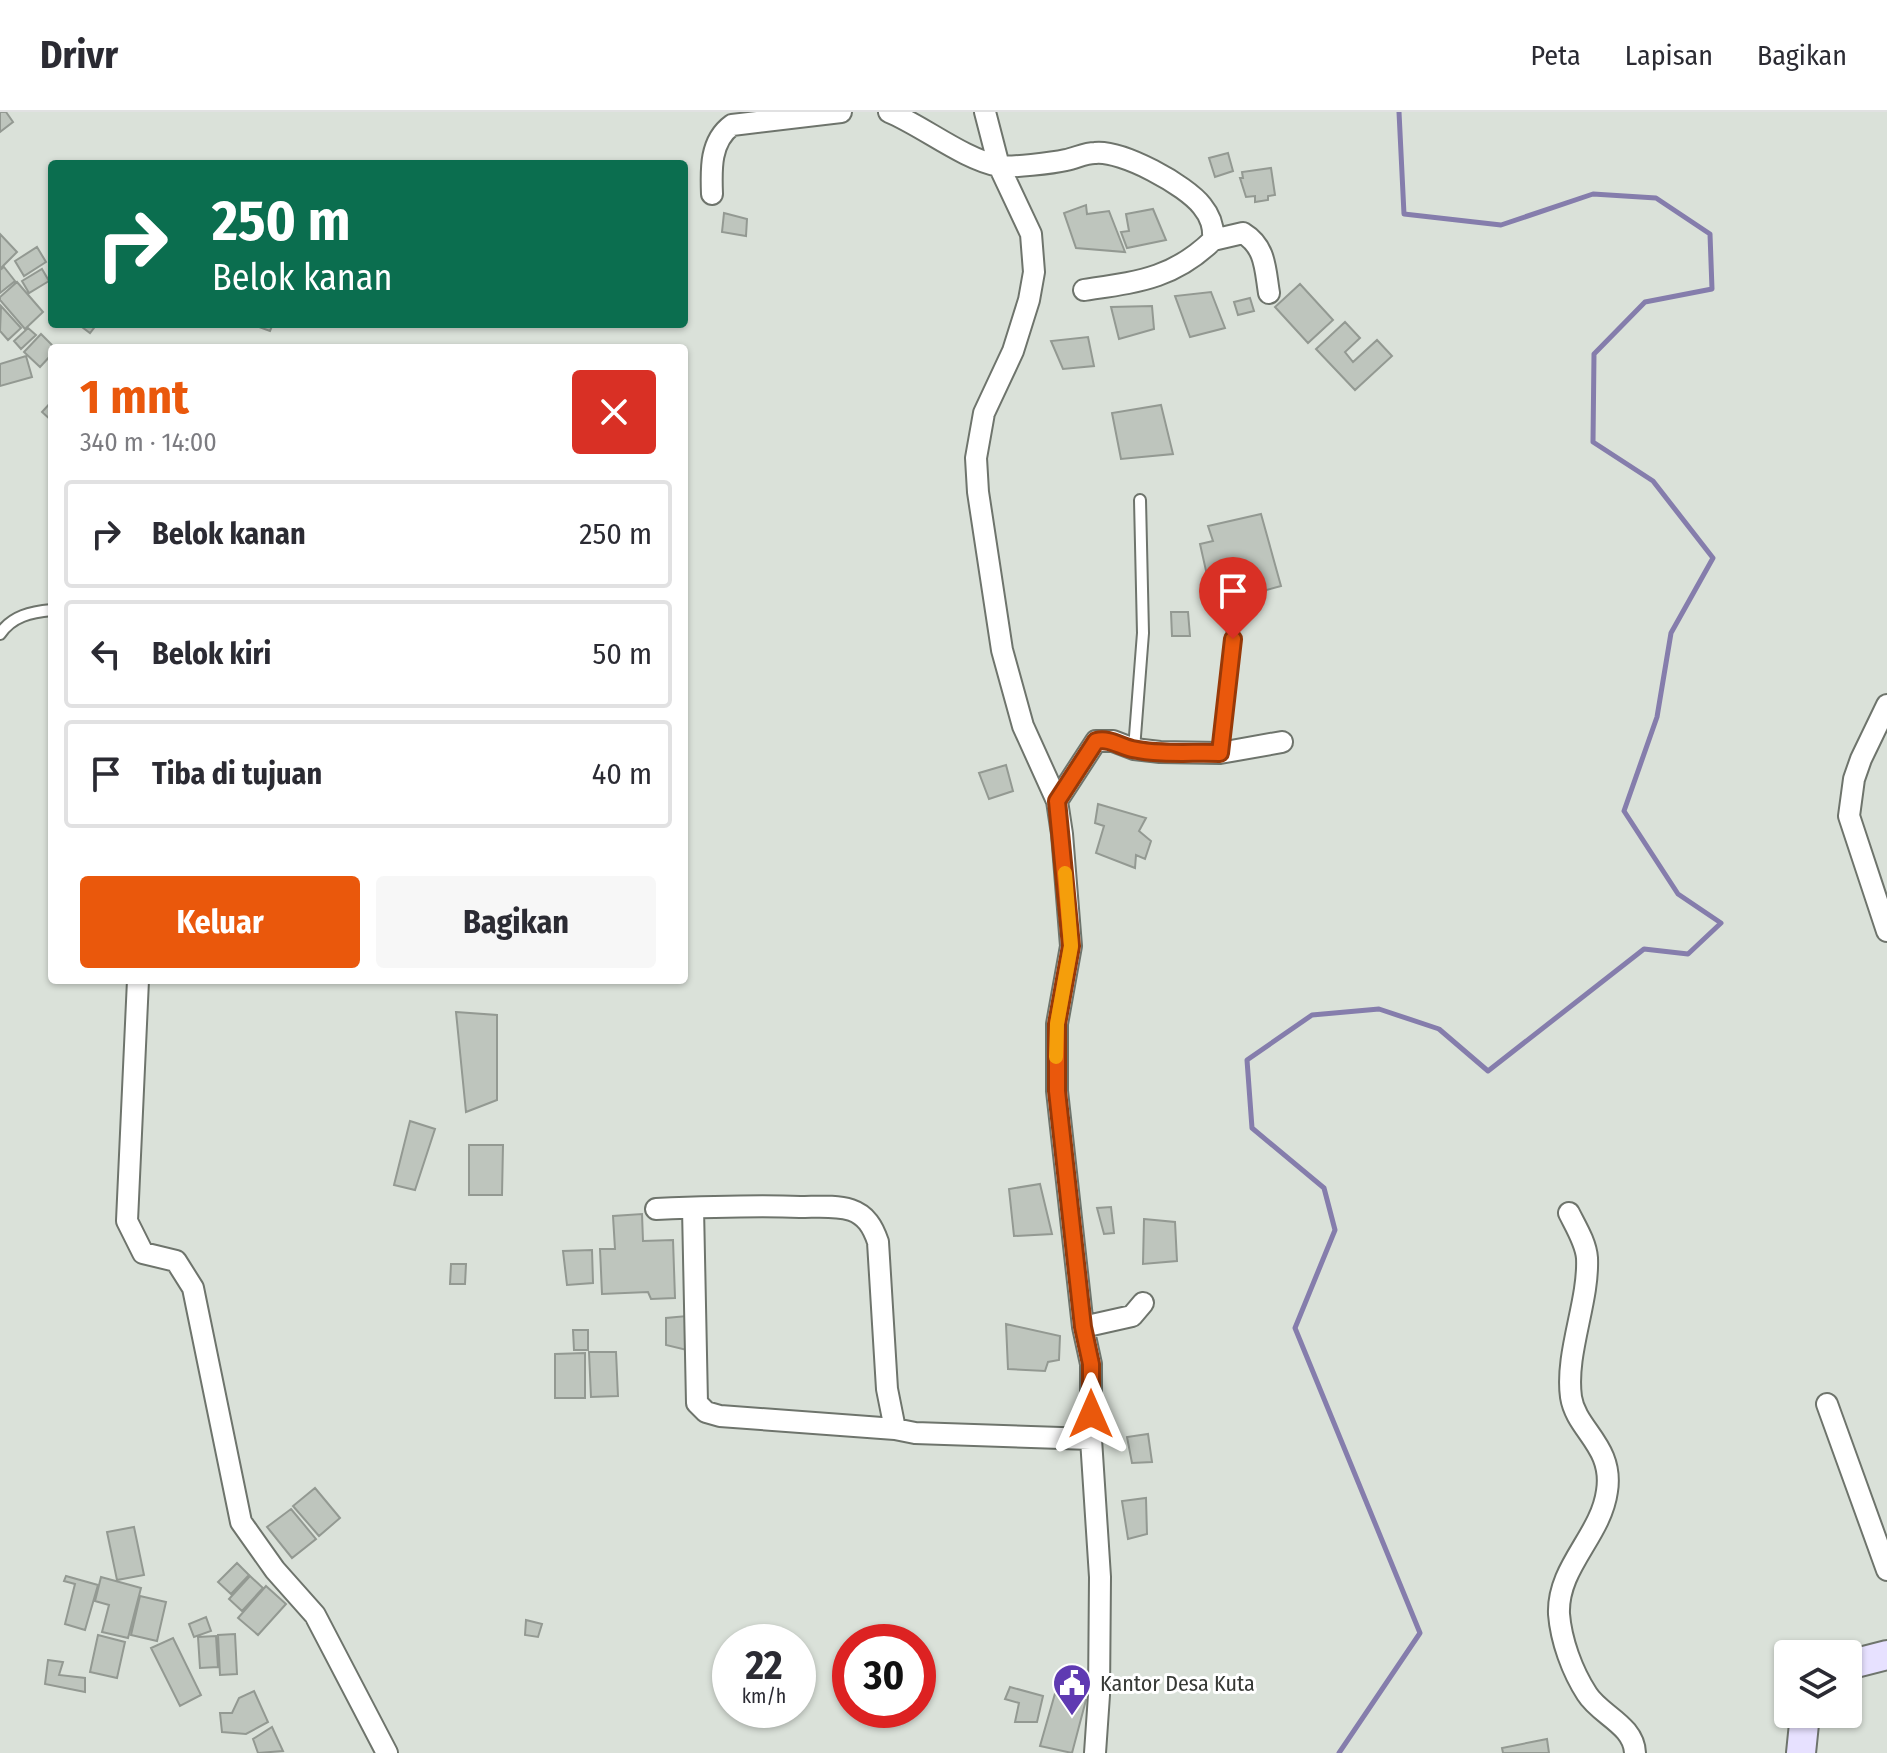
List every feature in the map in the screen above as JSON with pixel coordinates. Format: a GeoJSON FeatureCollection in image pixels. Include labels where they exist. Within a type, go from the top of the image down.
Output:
{"type":"FeatureCollection","features":[{"type":"Feature","properties":{"kind":"main road"},"geometry":{"type":"LineString","coordinates":[[1862,1661],[1887,1655]]}},
{"type":"Feature","properties":{"kind":"main road"},"geometry":{"type":"LineString","coordinates":[[1801,1753],[1804,1728]]}},
{"type":"Feature","properties":{"kind":"street"},"geometry":{"type":"LineString","coordinates":[[712,194],[711,168],[716,143],[732,125],[841,112]]}},
{"type":"Feature","properties":{"kind":"street"},"geometry":{"type":"LineString","coordinates":[[889,112],[959,150],[999,166],[1066,160],[1096,152],[1121,156],[1170,182],[1199,203],[1212,221],[1213,240]]}},
{"type":"Feature","properties":{"kind":"street"},"geometry":{"type":"LineString","coordinates":[[985,112],[999,166],[1031,234],[1034,272],[1013,351],[984,413],[976,458],[978,492],[1002,650],[1023,726],[1057,801],[1071,946],[1057,1024],[1057,1091],[1083,1327],[1091,1364],[1091,1439],[1100,1577],[1095,1753]]}},
{"type":"Feature","properties":{"kind":"street"},"geometry":{"type":"LineString","coordinates":[[1084,290],[1142,281],[1178,269],[1213,240],[1243,233],[1264,256],[1269,293]]}},
{"type":"Feature","properties":{"kind":"street"},"geometry":{"type":"LineString","coordinates":[[1887,705],[1854,779],[1849,816],[1887,931]]}},
{"type":"Feature","properties":{"kind":"street"},"geometry":{"type":"LineString","coordinates":[[1057,801],[1096,741],[1113,741],[1134,749],[1220,753],[1282,742]]}},
{"type":"Feature","properties":{"kind":"street"},"geometry":{"type":"LineString","coordinates":[[138,984],[127,1221],[143,1253],[176,1261],[193,1288],[241,1522],[275,1570],[315,1615],[387,1753]]}},
{"type":"Feature","properties":{"kind":"street"},"geometry":{"type":"LineString","coordinates":[[656,1209],[762,1205],[835,1207],[852,1210],[865,1218],[878,1242],[887,1389],[895,1429]]}},
{"type":"Feature","properties":{"kind":"street"},"geometry":{"type":"LineString","coordinates":[[693,1208],[697,1403],[706,1412],[720,1416],[915,1433],[1091,1439]]}},
{"type":"Feature","properties":{"kind":"street"},"geometry":{"type":"LineString","coordinates":[[1569,1213],[1587,1257],[1572,1400],[1598,1444],[1608,1471],[1608,1489],[1599,1520],[1567,1575],[1559,1609],[1560,1626],[1564,1645],[1587,1695],[1630,1735],[1635,1753]]}},
{"type":"Feature","properties":{"kind":"street"},"geometry":{"type":"LineString","coordinates":[[1083,1327],[1132,1316],[1143,1303]]}},
{"type":"Feature","properties":{"kind":"street"},"geometry":{"type":"LineString","coordinates":[[1827,1404],[1887,1570]]}},
{"type":"Feature","properties":{"kind":"lane"},"geometry":{"type":"LineString","coordinates":[[1134,749],[1143,633],[1140,500]]}},
{"type":"Feature","properties":{"kind":"lane"},"geometry":{"type":"LineString","coordinates":[[1220,753],[1233,639],[1231,609]]}},
{"type":"Feature","properties":{"kind":"lane"},"geometry":{"type":"LineString","coordinates":[[0,634],[7,624],[30,612],[48,610]]}},
{"type":"Feature","properties":{"kind":"building"},"geometry":{"type":"Polygon","coordinates":[[[0,112],[6,112],[13,122],[0,132],[0,112]]]}},
{"type":"Feature","properties":{"kind":"building"},"geometry":{"type":"Polygon","coordinates":[[[1228,153],[1233,171],[1215,177],[1209,158],[1228,153]]]}},
{"type":"Feature","properties":{"kind":"building"},"geometry":{"type":"Polygon","coordinates":[[[1271,168],[1275,195],[1268,196],[1268,200],[1255,202],[1255,196],[1246,197],[1240,178],[1243,178],[1242,172],[1271,168]]]}},
{"type":"Feature","properties":{"kind":"building"},"geometry":{"type":"Polygon","coordinates":[[[1086,205],[1087,214],[1109,211],[1125,252],[1076,248],[1064,213],[1086,205]]]}},
{"type":"Feature","properties":{"kind":"building"},"geometry":{"type":"Polygon","coordinates":[[[1153,209],[1166,240],[1127,248],[1121,232],[1129,231],[1126,214],[1153,209]]]}},
{"type":"Feature","properties":{"kind":"building"},"geometry":{"type":"Polygon","coordinates":[[[724,213],[747,219],[746,236],[722,232],[724,213]]]}},
{"type":"Feature","properties":{"kind":"building"},"geometry":{"type":"Polygon","coordinates":[[[0,234],[17,252],[0,269],[0,234]]]}},
{"type":"Feature","properties":{"kind":"building"},"geometry":{"type":"Polygon","coordinates":[[[37,247],[46,262],[24,276],[15,261],[37,247]]]}},
{"type":"Feature","properties":{"kind":"building"},"geometry":{"type":"Polygon","coordinates":[[[4,267],[15,281],[0,293],[0,270],[4,267]]]}},
{"type":"Feature","properties":{"kind":"building"},"geometry":{"type":"Polygon","coordinates":[[[42,269],[48,279],[29,293],[22,281],[42,269]]]}},
{"type":"Feature","properties":{"kind":"building"},"geometry":{"type":"Polygon","coordinates":[[[17,282],[43,312],[25,329],[0,300],[17,282]]]}},
{"type":"Feature","properties":{"kind":"building"},"geometry":{"type":"Polygon","coordinates":[[[1300,284],[1333,320],[1308,343],[1275,307],[1300,284]]]}},
{"type":"Feature","properties":{"kind":"building"},"geometry":{"type":"Polygon","coordinates":[[[1211,292],[1225,328],[1190,337],[1175,296],[1211,292]]]}},
{"type":"Feature","properties":{"kind":"building"},"geometry":{"type":"Polygon","coordinates":[[[1250,298],[1254,311],[1238,315],[1234,302],[1250,298]]]}},
{"type":"Feature","properties":{"kind":"building"},"geometry":{"type":"Polygon","coordinates":[[[1,306],[21,328],[8,340],[0,331],[1,306]]]}},
{"type":"Feature","properties":{"kind":"building"},"geometry":{"type":"Polygon","coordinates":[[[1152,306],[1154,329],[1119,339],[1111,307],[1152,306]]]}},
{"type":"Feature","properties":{"kind":"building"},"geometry":{"type":"Polygon","coordinates":[[[1345,322],[1360,338],[1345,352],[1353,362],[1377,340],[1392,356],[1355,390],[1316,349],[1345,322]]]}},
{"type":"Feature","properties":{"kind":"building"},"geometry":{"type":"Polygon","coordinates":[[[28,328],[36,335],[21,349],[14,341],[28,328]]]}},
{"type":"Feature","properties":{"kind":"building"},"geometry":{"type":"Polygon","coordinates":[[[41,334],[51,344],[48,344],[48,358],[40,367],[24,352],[41,334]]]}},
{"type":"Feature","properties":{"kind":"building"},"geometry":{"type":"Polygon","coordinates":[[[1088,337],[1094,366],[1063,369],[1051,341],[1088,337]]]}},
{"type":"Feature","properties":{"kind":"building"},"geometry":{"type":"Polygon","coordinates":[[[26,356],[32,377],[0,386],[0,364],[26,356]]]}},
{"type":"Feature","properties":{"kind":"building"},"geometry":{"type":"Polygon","coordinates":[[[1161,405],[1173,454],[1121,459],[1112,413],[1161,405]]]}},
{"type":"Feature","properties":{"kind":"building"},"geometry":{"type":"Polygon","coordinates":[[[1261,514],[1281,586],[1226,601],[1225,591],[1211,593],[1200,544],[1213,541],[1208,526],[1261,514]]]}},
{"type":"Feature","properties":{"kind":"building"},"geometry":{"type":"Polygon","coordinates":[[[1171,612],[1188,612],[1190,636],[1172,636],[1171,612]]]}},
{"type":"Feature","properties":{"kind":"building"},"geometry":{"type":"Polygon","coordinates":[[[1006,765],[1013,791],[989,799],[979,773],[1006,765]]]}},
{"type":"Feature","properties":{"kind":"building"},"geometry":{"type":"Polygon","coordinates":[[[1098,804],[1146,818],[1139,831],[1151,841],[1145,859],[1136,855],[1135,868],[1096,853],[1104,826],[1095,823],[1098,804]]]}},
{"type":"Feature","properties":{"kind":"building"},"geometry":{"type":"Polygon","coordinates":[[[456,1012],[497,1015],[497,1100],[466,1112],[456,1012]]]}},
{"type":"Feature","properties":{"kind":"building"},"geometry":{"type":"Polygon","coordinates":[[[410,1121],[435,1129],[415,1190],[394,1185],[410,1121]]]}},
{"type":"Feature","properties":{"kind":"building"},"geometry":{"type":"Polygon","coordinates":[[[469,1145],[503,1145],[502,1195],[469,1195],[469,1145]]]}},
{"type":"Feature","properties":{"kind":"building"},"geometry":{"type":"Polygon","coordinates":[[[1040,1184],[1052,1234],[1014,1236],[1009,1189],[1040,1184]]]}},
{"type":"Feature","properties":{"kind":"building"},"geometry":{"type":"Polygon","coordinates":[[[1111,1207],[1114,1233],[1104,1234],[1097,1208],[1111,1207]]]}},
{"type":"Feature","properties":{"kind":"building"},"geometry":{"type":"Polygon","coordinates":[[[642,1214],[643,1241],[673,1240],[675,1298],[651,1299],[648,1292],[602,1294],[600,1249],[615,1249],[613,1216],[642,1214]]]}},
{"type":"Feature","properties":{"kind":"building"},"geometry":{"type":"Polygon","coordinates":[[[1144,1219],[1175,1222],[1177,1261],[1143,1264],[1144,1219]]]}},
{"type":"Feature","properties":{"kind":"building"},"geometry":{"type":"Polygon","coordinates":[[[592,1250],[593,1283],[567,1285],[563,1251],[592,1250]]]}},
{"type":"Feature","properties":{"kind":"building"},"geometry":{"type":"Polygon","coordinates":[[[451,1264],[466,1264],[465,1284],[450,1284],[451,1264]]]}},
{"type":"Feature","properties":{"kind":"building"},"geometry":{"type":"Polygon","coordinates":[[[687,1316],[691,1351],[666,1345],[666,1318],[687,1316]]]}},
{"type":"Feature","properties":{"kind":"building"},"geometry":{"type":"Polygon","coordinates":[[[1006,1324],[1060,1336],[1059,1360],[1048,1362],[1045,1371],[1008,1369],[1006,1324]]]}},
{"type":"Feature","properties":{"kind":"building"},"geometry":{"type":"Polygon","coordinates":[[[573,1330],[588,1330],[588,1350],[574,1350],[573,1330]]]}},
{"type":"Feature","properties":{"kind":"building"},"geometry":{"type":"Polygon","coordinates":[[[589,1352],[616,1352],[618,1396],[591,1397],[589,1352]]]}},
{"type":"Feature","properties":{"kind":"building"},"geometry":{"type":"Polygon","coordinates":[[[585,1353],[585,1398],[555,1398],[555,1354],[585,1353]]]}},
{"type":"Feature","properties":{"kind":"building"},"geometry":{"type":"Polygon","coordinates":[[[1148,1434],[1152,1462],[1132,1463],[1127,1437],[1148,1434]]]}},
{"type":"Feature","properties":{"kind":"building"},"geometry":{"type":"Polygon","coordinates":[[[315,1488],[340,1518],[319,1536],[293,1506],[315,1488]]]}},
{"type":"Feature","properties":{"kind":"building"},"geometry":{"type":"Polygon","coordinates":[[[1146,1498],[1147,1534],[1128,1539],[1122,1501],[1146,1498]]]}},
{"type":"Feature","properties":{"kind":"building"},"geometry":{"type":"Polygon","coordinates":[[[291,1509],[316,1539],[292,1558],[267,1527],[291,1509]]]}},
{"type":"Feature","properties":{"kind":"building"},"geometry":{"type":"Polygon","coordinates":[[[134,1527],[144,1575],[117,1580],[107,1532],[134,1527]]]}},
{"type":"Feature","properties":{"kind":"building"},"geometry":{"type":"Polygon","coordinates":[[[237,1563],[249,1575],[231,1594],[218,1582],[237,1563]]]}},
{"type":"Feature","properties":{"kind":"building"},"geometry":{"type":"Polygon","coordinates":[[[66,1576],[98,1585],[85,1630],[65,1624],[75,1584],[64,1581],[66,1576]]]}},
{"type":"Feature","properties":{"kind":"building"},"geometry":{"type":"Polygon","coordinates":[[[250,1576],[263,1588],[242,1611],[229,1599],[250,1576]]]}},
{"type":"Feature","properties":{"kind":"building"},"geometry":{"type":"Polygon","coordinates":[[[101,1577],[141,1588],[128,1638],[102,1632],[109,1605],[95,1601],[101,1577]]]}},
{"type":"Feature","properties":{"kind":"building"},"geometry":{"type":"Polygon","coordinates":[[[266,1586],[286,1604],[258,1635],[238,1618],[266,1586]]]}},
{"type":"Feature","properties":{"kind":"building"},"geometry":{"type":"Polygon","coordinates":[[[140,1596],[166,1602],[157,1641],[131,1635],[140,1596]]]}},
{"type":"Feature","properties":{"kind":"building"},"geometry":{"type":"Polygon","coordinates":[[[206,1617],[211,1631],[194,1637],[189,1624],[206,1617]]]}},
{"type":"Feature","properties":{"kind":"building"},"geometry":{"type":"Polygon","coordinates":[[[526,1620],[542,1624],[538,1637],[525,1635],[526,1620]]]}},
{"type":"Feature","properties":{"kind":"building"},"geometry":{"type":"Polygon","coordinates":[[[235,1634],[237,1674],[220,1675],[218,1635],[235,1634]]]}},
{"type":"Feature","properties":{"kind":"building"},"geometry":{"type":"Polygon","coordinates":[[[98,1635],[125,1642],[117,1678],[90,1672],[98,1635]]]}},
{"type":"Feature","properties":{"kind":"building"},"geometry":{"type":"Polygon","coordinates":[[[216,1636],[218,1667],[200,1668],[198,1637],[216,1636]]]}},
{"type":"Feature","properties":{"kind":"building"},"geometry":{"type":"Polygon","coordinates":[[[173,1638],[201,1695],[180,1706],[151,1648],[173,1638]]]}},
{"type":"Feature","properties":{"kind":"building"},"geometry":{"type":"Polygon","coordinates":[[[48,1660],[63,1662],[59,1675],[85,1678],[85,1692],[45,1684],[48,1660]]]}},
{"type":"Feature","properties":{"kind":"building"},"geometry":{"type":"Polygon","coordinates":[[[1010,1687],[1043,1696],[1037,1722],[1015,1722],[1019,1703],[1005,1699],[1010,1687]]]}},
{"type":"Feature","properties":{"kind":"building"},"geometry":{"type":"Polygon","coordinates":[[[1056,1690],[1086,1700],[1072,1753],[1040,1746],[1056,1690]]]}},
{"type":"Feature","properties":{"kind":"building"},"geometry":{"type":"Polygon","coordinates":[[[254,1691],[268,1722],[246,1734],[222,1732],[220,1713],[232,1713],[239,1698],[254,1691]]]}},
{"type":"Feature","properties":{"kind":"building"},"geometry":{"type":"Polygon","coordinates":[[[272,1727],[283,1751],[258,1753],[253,1739],[272,1727]]]}},
{"type":"Feature","properties":{"kind":"building"},"geometry":{"type":"Polygon","coordinates":[[[1547,1739],[1549,1753],[1503,1753],[1502,1748],[1547,1739]]]}},
{"type":"Feature","properties":{"kind":"waterway"},"geometry":{"type":"LineString","coordinates":[[1339,1753],[1420,1633],[1295,1328],[1335,1230],[1324,1188],[1252,1128],[1247,1060],[1312,1015],[1379,1009],[1439,1029],[1488,1071],[1644,949],[1688,954],[1721,923],[1678,894],[1624,811],[1657,717],[1671,633],[1713,558],[1653,481],[1593,442],[1594,354],[1645,302],[1712,289],[1710,234],[1656,198],[1593,194],[1501,225],[1404,214],[1399,112]]}},
{"type":"Feature","properties":{"kind":"slow traffic"},"geometry":{"type":"LineString","coordinates":[[1056,1057],[1057,1024],[1071,946],[1065,873]]}},
{"type":"Feature","properties":{"kind":"place","name":"Kantor Desa Kuta"},"geometry":{"type":"Point","coordinates":[1072,1717]}},
{"type":"Feature","properties":{"kind":"route"},"geometry":{"type":"LineString","coordinates":[[1091,1414],[1091,1364],[1083,1327],[1057,1091],[1057,1024],[1071,946],[1057,801],[1096,741],[1104,739],[1134,749],[1160,752],[1220,753],[1233,639]]}}]}
